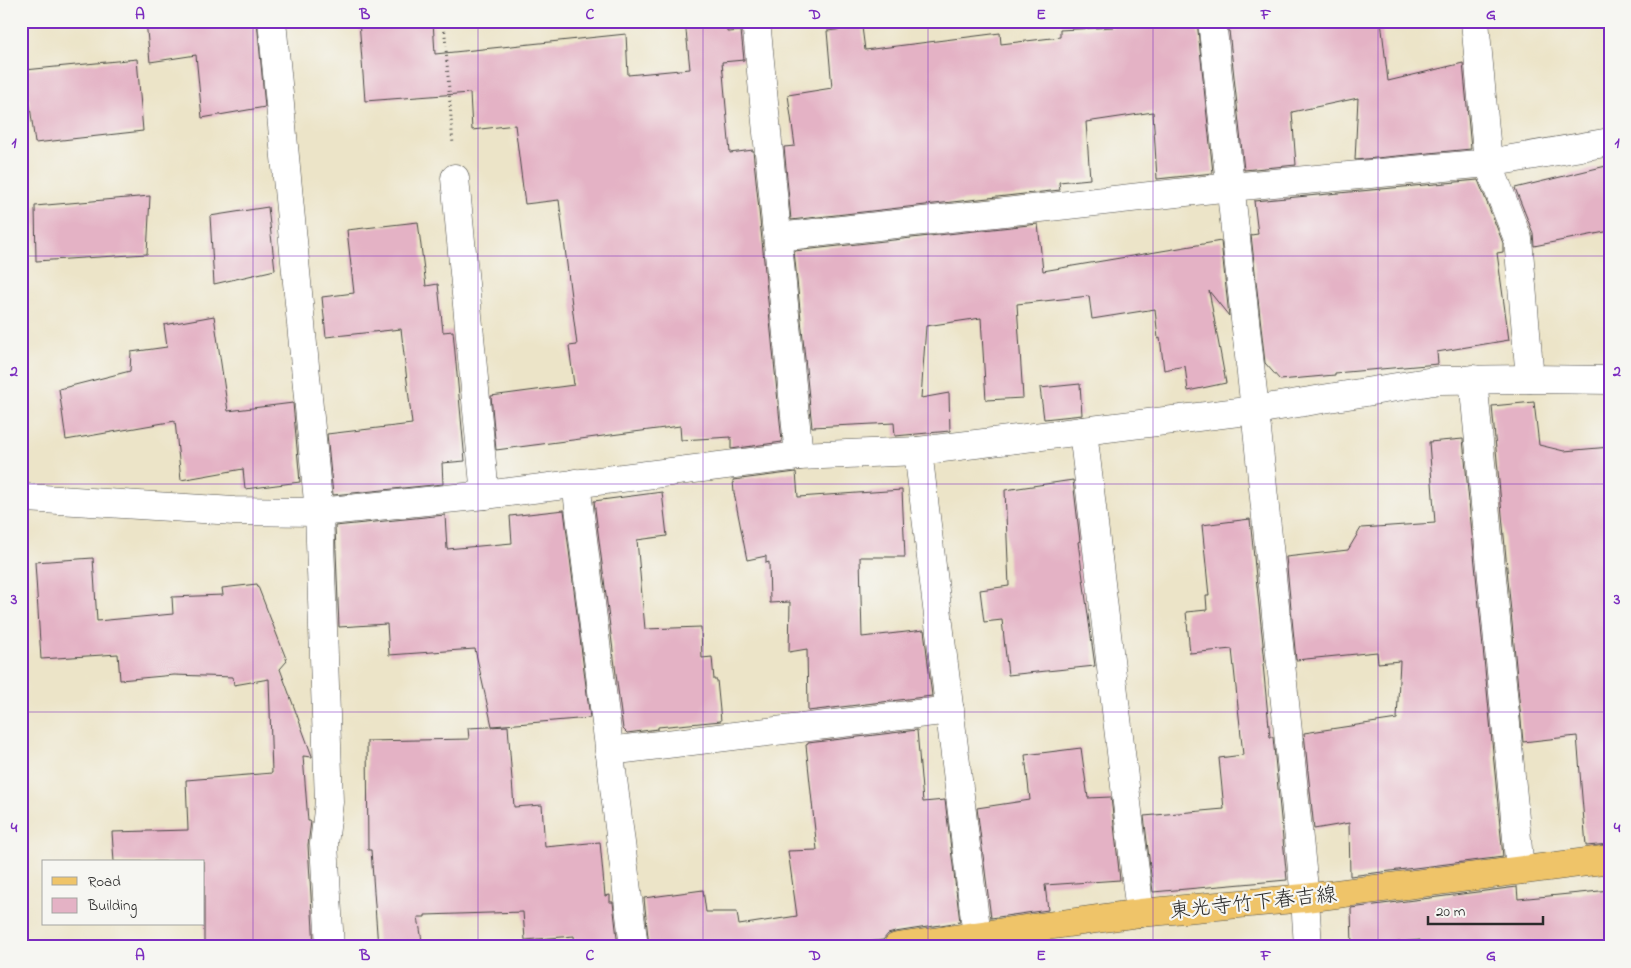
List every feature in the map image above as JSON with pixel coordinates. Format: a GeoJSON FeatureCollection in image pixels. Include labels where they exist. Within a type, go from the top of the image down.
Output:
{"type":"FeatureCollection","features":[{"type":"Feature","properties":{"kind":"main road","name":"東光寺竹下春吉線"},"geometry":{"type":"LineString","coordinates":[[897,947],[961,941],[1140,912],[1305,898],[1610,859]]}},
{"type":"Feature","properties":{"kind":"street"},"geometry":{"type":"LineString","coordinates":[[272,21],[319,512],[329,802],[324,844],[330,947]]}},
{"type":"Feature","properties":{"kind":"street"},"geometry":{"type":"LineString","coordinates":[[756,21],[799,456]]}},
{"type":"Feature","properties":{"kind":"street"},"geometry":{"type":"LineString","coordinates":[[1212,21],[1255,410],[1305,898],[1308,947]]}},
{"type":"Feature","properties":{"kind":"street"},"geometry":{"type":"LineString","coordinates":[[1475,21],[1488,163],[1518,239],[1530,379]]}},
{"type":"Feature","properties":{"kind":"street"},"geometry":{"type":"LineString","coordinates":[[778,236],[1231,187],[1488,163],[1610,142]]}},
{"type":"Feature","properties":{"kind":"street"},"geometry":{"type":"LineString","coordinates":[[455,178],[485,495]]}},
{"type":"Feature","properties":{"kind":"street"},"geometry":{"type":"LineString","coordinates":[[1473,379],[1520,870]]}},
{"type":"Feature","properties":{"kind":"street"},"geometry":{"type":"LineString","coordinates":[[21,498],[234,511],[319,512],[485,495],[799,456],[918,451],[1255,410],[1440,380],[1610,380]]}},
{"type":"Feature","properties":{"kind":"street"},"geometry":{"type":"LineString","coordinates":[[1083,431],[1140,912]]}},
{"type":"Feature","properties":{"kind":"street"},"geometry":{"type":"LineString","coordinates":[[918,451],[950,710],[961,941]]}},
{"type":"Feature","properties":{"kind":"street"},"geometry":{"type":"LineString","coordinates":[[576,484],[634,947]]}},
{"type":"Feature","properties":{"kind":"street"},"geometry":{"type":"LineString","coordinates":[[609,751],[950,710]]}},
{"type":"Feature","properties":{"kind":"path"},"geometry":{"type":"LineString","coordinates":[[444,21],[455,178]]}},
{"type":"Feature","properties":{"kind":"building"},"geometry":{"type":"Polygon","coordinates":[[[146,21],[257,21],[265,107],[202,118],[196,55],[150,62],[146,21]]]}},
{"type":"Feature","properties":{"kind":"building"},"geometry":{"type":"Polygon","coordinates":[[[359,21],[433,21],[435,54],[626,34],[628,75],[690,69],[685,21],[726,21],[727,32],[741,31],[744,60],[722,62],[730,153],[753,150],[782,442],[731,449],[731,437],[681,440],[680,426],[496,450],[491,396],[574,385],[569,346],[577,345],[559,200],[525,204],[515,125],[472,130],[470,93],[365,101],[359,21]]]}},
{"type":"Feature","properties":{"kind":"building"},"geometry":{"type":"Polygon","coordinates":[[[1112,21],[1197,21],[1213,173],[1157,179],[1153,112],[1086,122],[1090,179],[1059,182],[1060,190],[791,220],[784,147],[795,146],[788,95],[832,88],[827,31],[862,27],[865,50],[1000,33],[1001,44],[1060,37],[1060,30],[1113,27],[1112,21]]]}},
{"type":"Feature","properties":{"kind":"building"},"geometry":{"type":"Polygon","coordinates":[[[1228,21],[1381,21],[1388,81],[1463,63],[1471,149],[1355,160],[1358,98],[1292,112],[1296,165],[1244,170],[1228,21]]]}},
{"type":"Feature","properties":{"kind":"building"},"geometry":{"type":"Polygon","coordinates":[[[137,59],[143,131],[35,143],[25,70],[137,59]]]}},
{"type":"Feature","properties":{"kind":"building"},"geometry":{"type":"Polygon","coordinates":[[[1610,165],[1610,231],[1534,246],[1533,233],[1515,188],[1610,165]]]}},
{"type":"Feature","properties":{"kind":"building"},"geometry":{"type":"Polygon","coordinates":[[[1478,180],[1503,243],[1503,252],[1497,253],[1509,340],[1437,352],[1438,364],[1280,380],[1265,363],[1251,235],[1258,234],[1254,201],[1478,180]]]}},
{"type":"Feature","properties":{"kind":"building"},"geometry":{"type":"Polygon","coordinates":[[[150,196],[147,254],[36,261],[35,206],[150,196]]]}},
{"type":"Feature","properties":{"kind":"building"},"geometry":{"type":"Polygon","coordinates":[[[268,207],[275,270],[214,284],[210,216],[268,207]]]}},
{"type":"Feature","properties":{"kind":"building"},"geometry":{"type":"Polygon","coordinates":[[[418,222],[426,286],[438,284],[443,332],[453,331],[465,461],[442,463],[443,484],[333,495],[327,434],[412,424],[401,329],[326,337],[322,297],[354,293],[347,230],[418,222]]]}},
{"type":"Feature","properties":{"kind":"building"},"geometry":{"type":"Polygon","coordinates":[[[1038,224],[1043,271],[1221,241],[1229,316],[1209,291],[1226,383],[1188,391],[1185,366],[1164,370],[1155,309],[1092,319],[1089,296],[1017,304],[1023,398],[986,400],[981,318],[926,326],[921,398],[949,393],[950,431],[895,436],[894,423],[812,427],[794,251],[1038,224]]]}},
{"type":"Feature","properties":{"kind":"building"},"geometry":{"type":"Polygon","coordinates":[[[214,316],[228,411],[293,403],[300,482],[245,489],[243,469],[181,480],[175,421],[66,440],[59,389],[130,371],[131,352],[167,347],[164,325],[214,316]]]}},
{"type":"Feature","properties":{"kind":"building"},"geometry":{"type":"Polygon","coordinates":[[[1080,384],[1082,415],[1044,419],[1040,388],[1080,384]]]}},
{"type":"Feature","properties":{"kind":"building"},"geometry":{"type":"Polygon","coordinates":[[[1534,402],[1539,445],[1564,451],[1610,447],[1610,844],[1586,846],[1577,736],[1523,742],[1492,406],[1534,402]]]}},
{"type":"Feature","properties":{"kind":"building"},"geometry":{"type":"Polygon","coordinates":[[[1463,439],[1503,857],[1350,876],[1349,823],[1314,829],[1304,733],[1397,719],[1400,661],[1378,663],[1377,652],[1296,660],[1286,557],[1348,550],[1361,528],[1435,523],[1429,442],[1463,439]]]}},
{"type":"Feature","properties":{"kind":"building"},"geometry":{"type":"Polygon","coordinates":[[[796,472],[798,497],[902,490],[905,557],[860,557],[862,637],[924,630],[932,696],[808,711],[807,649],[789,652],[790,602],[770,603],[769,562],[766,563],[766,556],[747,560],[733,480],[796,472]]]}},
{"type":"Feature","properties":{"kind":"building"},"geometry":{"type":"Polygon","coordinates":[[[1073,480],[1080,541],[1078,542],[1095,666],[1008,675],[1002,620],[984,622],[980,590],[1009,586],[1005,490],[1073,480]]]}},
{"type":"Feature","properties":{"kind":"building"},"geometry":{"type":"Polygon","coordinates":[[[662,492],[667,536],[637,540],[645,629],[701,627],[702,658],[712,657],[714,680],[717,680],[721,721],[658,727],[658,729],[627,733],[623,729],[594,501],[662,492]]]}},
{"type":"Feature","properties":{"kind":"building"},"geometry":{"type":"Polygon","coordinates":[[[564,510],[590,718],[492,726],[475,649],[389,655],[387,624],[339,627],[335,526],[445,515],[447,549],[512,543],[510,516],[564,510]]]}},
{"type":"Feature","properties":{"kind":"building"},"geometry":{"type":"Polygon","coordinates":[[[1250,519],[1265,663],[1263,664],[1270,737],[1273,737],[1287,880],[1153,892],[1144,816],[1224,809],[1219,758],[1243,755],[1232,649],[1190,653],[1186,612],[1207,610],[1206,596],[1209,596],[1202,525],[1250,519]]]}},
{"type":"Feature","properties":{"kind":"building"},"geometry":{"type":"Polygon","coordinates":[[[93,558],[97,621],[173,614],[172,597],[223,595],[222,588],[257,584],[287,661],[280,669],[312,756],[303,756],[308,821],[311,821],[308,845],[314,947],[204,947],[205,860],[114,860],[112,832],[188,830],[186,780],[272,773],[269,679],[234,685],[233,677],[174,675],[120,680],[118,654],[41,659],[35,562],[93,558]]]}},
{"type":"Feature","properties":{"kind":"building"},"geometry":{"type":"Polygon","coordinates":[[[508,726],[514,807],[542,805],[545,847],[600,842],[605,896],[610,895],[610,902],[613,902],[618,947],[575,947],[574,936],[525,940],[523,912],[425,915],[425,917],[418,917],[423,947],[378,947],[371,850],[368,850],[367,741],[469,739],[468,728],[508,726]]]}},
{"type":"Feature","properties":{"kind":"building"},"geometry":{"type":"Polygon","coordinates":[[[917,730],[923,802],[945,800],[960,922],[895,932],[888,934],[883,940],[827,947],[649,947],[644,898],[703,890],[706,912],[737,912],[739,925],[797,916],[788,851],[817,850],[806,745],[808,743],[917,730]]]}},
{"type":"Feature","properties":{"kind":"building"},"geometry":{"type":"Polygon","coordinates":[[[1081,748],[1088,798],[1111,797],[1120,880],[1045,885],[1048,910],[991,918],[977,808],[1030,800],[1025,755],[1081,748]]]}},
{"type":"Feature","properties":{"kind":"building"},"geometry":{"type":"Polygon","coordinates":[[[1517,887],[1518,899],[1610,890],[1610,947],[1421,947],[1420,940],[1352,947],[1351,908],[1517,887]]]}}]}
